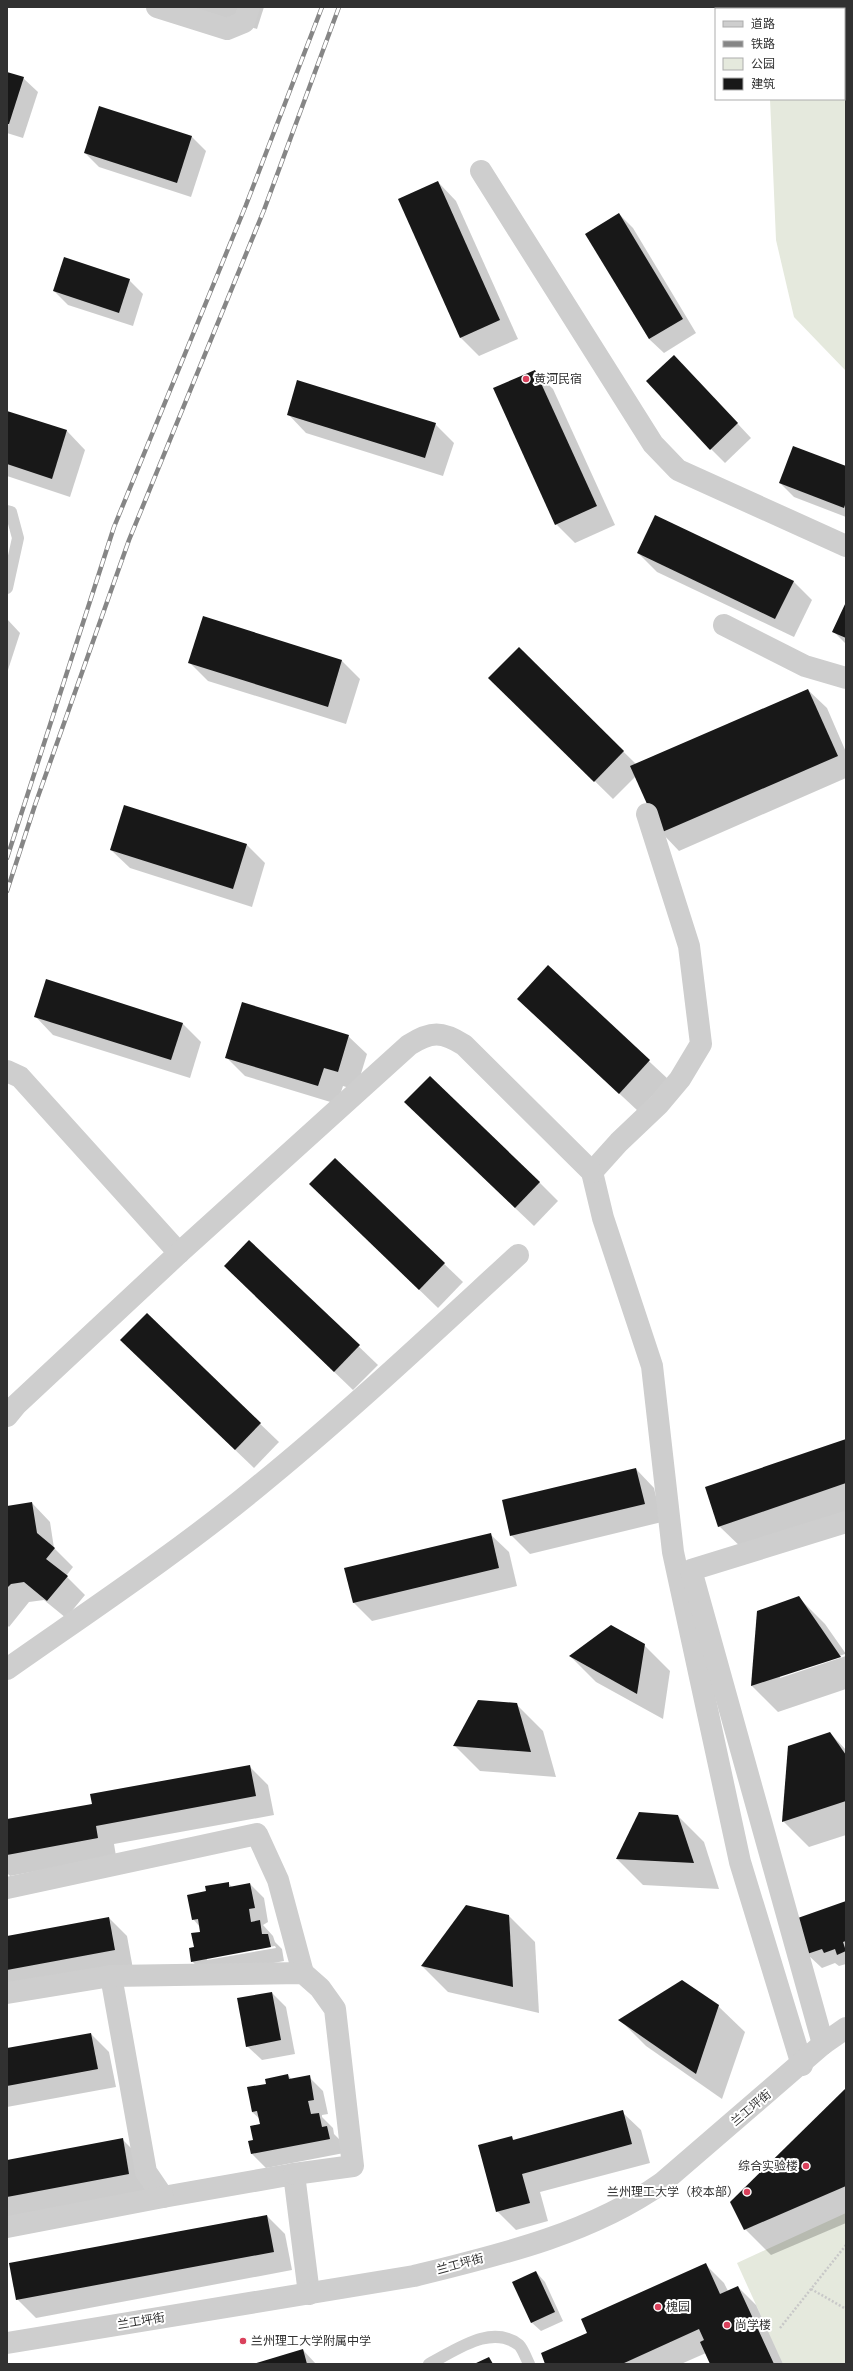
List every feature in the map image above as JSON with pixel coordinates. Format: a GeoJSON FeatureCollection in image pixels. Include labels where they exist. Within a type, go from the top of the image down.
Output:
{"type":"FeatureCollection","features":[{"type":"Feature","properties":{"kind":"street"},"geometry":{"type":"LineString","coordinates":[[157,7],[227,29],[244,22],[249,7]]}},
{"type":"Feature","properties":{"kind":"street"},"geometry":{"type":"LineString","coordinates":[[481,171],[653,444],[678,470],[846,546]]}},
{"type":"Feature","properties":{"kind":"street"},"geometry":{"type":"LineString","coordinates":[[724,625],[805,666],[846,678]]}},
{"type":"Feature","properties":{"kind":"street"},"geometry":{"type":"LineString","coordinates":[[592,1172],[659,1104],[680,1079],[701,1044],[689,946],[647,814]]}},
{"type":"Feature","properties":{"kind":"street"},"geometry":{"type":"LineString","coordinates":[[7,1416],[16,1405],[179,1253],[409,1045],[424,1035],[450,1036],[464,1045],[592,1172],[603,1218],[652,1366],[673,1552],[740,1862],[802,2065]]}},
{"type":"Feature","properties":{"kind":"street"},"geometry":{"type":"LineString","coordinates":[[7,1071],[20,1077],[179,1253]]}},
{"type":"Feature","properties":{"kind":"street"},"geometry":{"type":"LineString","coordinates":[[7,1669],[118,1591],[256,1489],[420,1345],[518,1255]]}},
{"type":"Feature","properties":{"kind":"street"},"geometry":{"type":"LineString","coordinates":[[823,2044],[691,1570],[846,1522]]}},
{"type":"Feature","properties":{"kind":"street"},"geometry":{"type":"LineString","coordinates":[[7,1888],[257,1834],[278,1880],[303,1973],[320,1988],[335,2009],[353,2166],[294,2174],[163,2197],[7,2227]]}},
{"type":"Feature","properties":{"kind":"street"},"geometry":{"type":"LineString","coordinates":[[7,1993],[111,1976],[303,1973]]}},
{"type":"Feature","properties":{"kind":"street"},"geometry":{"type":"LineString","coordinates":[[111,1976],[146,2172],[163,2197]]}},
{"type":"Feature","properties":{"kind":"street","name":"兰工坪街"},"geometry":{"type":"LineString","coordinates":[[7,2343],[414,2276],[469,2262],[556,2235],[604,2217],[635,2201],[662,2183],[802,2065],[823,2044],[846,2028]]}},
{"type":"Feature","properties":{"kind":"street"},"geometry":{"type":"LineString","coordinates":[[294,2174],[309,2294]]}},
{"type":"Feature","properties":{"kind":"lane"},"geometry":{"type":"LineString","coordinates":[[7,511],[11,512],[18,538],[7,588]]}},
{"type":"Feature","properties":{"kind":"lane"},"geometry":{"type":"LineString","coordinates":[[429,2364],[480,2338],[504,2337],[520,2346],[529,2364]]}},
{"type":"Feature","properties":{"kind":"path"},"geometry":{"type":"LineString","coordinates":[[780,2328],[846,2245]]}},
{"type":"Feature","properties":{"kind":"path"},"geometry":{"type":"LineString","coordinates":[[811,2289],[846,2308]]}},
{"type":"Feature","properties":{"kind":"green space"},"geometry":{"type":"Polygon","coordinates":[[[846,7],[846,371],[794,317],[776,240],[770,100],[845,100],[845,8],[800,8],[846,7]]]}},
{"type":"Feature","properties":{"kind":"green space"},"geometry":{"type":"Polygon","coordinates":[[[846,2213],[846,2364],[783,2364],[737,2263],[846,2213]]]}},
{"type":"Feature","properties":{"kind":"building"},"geometry":{"type":"Polygon","coordinates":[[[7,72],[24,77],[9,124],[7,124],[7,72]]]}},
{"type":"Feature","properties":{"kind":"building"},"geometry":{"type":"Polygon","coordinates":[[[99,106],[192,136],[177,183],[84,153],[99,106]]]}},
{"type":"Feature","properties":{"kind":"building"},"geometry":{"type":"Polygon","coordinates":[[[438,181],[500,320],[460,338],[398,199],[438,181]]]}},
{"type":"Feature","properties":{"kind":"building"},"geometry":{"type":"Polygon","coordinates":[[[619,213],[683,319],[649,339],[585,234],[619,213]]]}},
{"type":"Feature","properties":{"kind":"building"},"geometry":{"type":"Polygon","coordinates":[[[64,257],[130,279],[119,313],[53,291],[64,257]]]}},
{"type":"Feature","properties":{"kind":"building"},"geometry":{"type":"Polygon","coordinates":[[[674,355],[738,423],[710,450],[646,381],[674,355]]]}},
{"type":"Feature","properties":{"kind":"building"},"geometry":{"type":"Polygon","coordinates":[[[535,370],[597,506],[555,525],[493,388],[535,370]]]}},
{"type":"Feature","properties":{"kind":"building"},"geometry":{"type":"Polygon","coordinates":[[[297,380],[436,423],[425,458],[287,415],[297,380]]]}},
{"type":"Feature","properties":{"kind":"building"},"geometry":{"type":"Polygon","coordinates":[[[7,411],[67,430],[52,479],[7,464],[7,411]]]}},
{"type":"Feature","properties":{"kind":"building"},"geometry":{"type":"Polygon","coordinates":[[[793,446],[846,466],[846,502],[844,508],[779,483],[793,446]]]}},
{"type":"Feature","properties":{"kind":"building"},"geometry":{"type":"Polygon","coordinates":[[[655,515],[794,581],[775,619],[637,553],[655,515]]]}},
{"type":"Feature","properties":{"kind":"building"},"geometry":{"type":"Polygon","coordinates":[[[846,602],[846,638],[832,632],[846,602]]]}},
{"type":"Feature","properties":{"kind":"building"},"geometry":{"type":"Polygon","coordinates":[[[203,616],[342,660],[328,707],[188,663],[203,616]]]}},
{"type":"Feature","properties":{"kind":"building"},"geometry":{"type":"Polygon","coordinates":[[[519,647],[624,751],[594,782],[488,678],[519,647]]]}},
{"type":"Feature","properties":{"kind":"building"},"geometry":{"type":"Polygon","coordinates":[[[808,689],[838,756],[660,833],[630,766],[808,689]]]}},
{"type":"Feature","properties":{"kind":"building"},"geometry":{"type":"Polygon","coordinates":[[[124,805],[247,844],[233,889],[110,850],[124,805]]]}},
{"type":"Feature","properties":{"kind":"building"},"geometry":{"type":"Polygon","coordinates":[[[548,965],[650,1060],[619,1094],[517,999],[548,965]]]}},
{"type":"Feature","properties":{"kind":"building"},"geometry":{"type":"Polygon","coordinates":[[[46,979],[183,1023],[171,1060],[34,1017],[46,979]]]}},
{"type":"Feature","properties":{"kind":"building"},"geometry":{"type":"Polygon","coordinates":[[[242,1002],[349,1035],[338,1072],[324,1068],[318,1086],[225,1058],[242,1002]]]}},
{"type":"Feature","properties":{"kind":"building"},"geometry":{"type":"Polygon","coordinates":[[[430,1076],[540,1182],[515,1208],[404,1102],[430,1076]]]}},
{"type":"Feature","properties":{"kind":"building"},"geometry":{"type":"Polygon","coordinates":[[[335,1158],[445,1263],[419,1290],[309,1184],[335,1158]]]}},
{"type":"Feature","properties":{"kind":"building"},"geometry":{"type":"Polygon","coordinates":[[[249,1240],[360,1345],[334,1372],[224,1266],[249,1240]]]}},
{"type":"Feature","properties":{"kind":"building"},"geometry":{"type":"Polygon","coordinates":[[[147,1313],[261,1423],[235,1450],[120,1340],[147,1313]]]}},
{"type":"Feature","properties":{"kind":"building"},"geometry":{"type":"Polygon","coordinates":[[[846,1439],[846,1483],[718,1527],[705,1487],[846,1439]]]}},
{"type":"Feature","properties":{"kind":"building"},"geometry":{"type":"Polygon","coordinates":[[[636,1468],[645,1504],[510,1536],[502,1500],[636,1468]]]}},
{"type":"Feature","properties":{"kind":"building"},"geometry":{"type":"Polygon","coordinates":[[[32,1502],[37,1533],[55,1548],[46,1559],[68,1576],[47,1601],[24,1582],[11,1584],[7,1588],[7,1506],[32,1502]]]}},
{"type":"Feature","properties":{"kind":"building"},"geometry":{"type":"Polygon","coordinates":[[[491,1533],[499,1568],[353,1603],[344,1568],[491,1533]]]}},
{"type":"Feature","properties":{"kind":"building"},"geometry":{"type":"Polygon","coordinates":[[[799,1596],[841,1657],[751,1686],[757,1611],[799,1596]]]}},
{"type":"Feature","properties":{"kind":"building"},"geometry":{"type":"Polygon","coordinates":[[[611,1625],[645,1644],[637,1694],[569,1656],[611,1625]]]}},
{"type":"Feature","properties":{"kind":"building"},"geometry":{"type":"Polygon","coordinates":[[[478,1700],[517,1703],[531,1752],[453,1746],[478,1700]]]}},
{"type":"Feature","properties":{"kind":"building"},"geometry":{"type":"Polygon","coordinates":[[[830,1732],[846,1755],[846,1801],[782,1822],[788,1746],[830,1732]]]}},
{"type":"Feature","properties":{"kind":"building"},"geometry":{"type":"Polygon","coordinates":[[[250,1765],[256,1796],[96,1826],[98,1838],[7,1855],[7,1819],[92,1804],[90,1794],[250,1765]]]}},
{"type":"Feature","properties":{"kind":"building"},"geometry":{"type":"Polygon","coordinates":[[[639,1812],[678,1815],[694,1863],[616,1859],[639,1812]]]}},
{"type":"Feature","properties":{"kind":"building"},"geometry":{"type":"Polygon","coordinates":[[[229,1882],[229,1887],[250,1883],[255,1908],[249,1909],[251,1922],[260,1920],[262,1934],[268,1934],[271,1947],[191,1962],[189,1948],[194,1947],[191,1933],[200,1932],[198,1919],[192,1920],[187,1895],[206,1891],[205,1886],[229,1882]]]}},
{"type":"Feature","properties":{"kind":"building"},"geometry":{"type":"Polygon","coordinates":[[[846,1901],[846,1941],[843,1942],[846,1951],[837,1955],[835,1949],[824,1953],[822,1949],[807,1954],[795,1919],[846,1901]]]}},
{"type":"Feature","properties":{"kind":"building"},"geometry":{"type":"Polygon","coordinates":[[[466,1905],[509,1915],[513,1987],[421,1966],[466,1905]]]}},
{"type":"Feature","properties":{"kind":"building"},"geometry":{"type":"Polygon","coordinates":[[[109,1917],[115,1950],[7,1970],[7,1936],[109,1917]]]}},
{"type":"Feature","properties":{"kind":"building"},"geometry":{"type":"Polygon","coordinates":[[[682,1980],[719,2005],[696,2074],[618,2020],[682,1980]]]}},
{"type":"Feature","properties":{"kind":"building"},"geometry":{"type":"Polygon","coordinates":[[[272,1992],[281,2040],[246,2047],[237,1998],[272,1992]]]}},
{"type":"Feature","properties":{"kind":"building"},"geometry":{"type":"Polygon","coordinates":[[[91,2033],[98,2069],[7,2086],[7,2048],[91,2033]]]}},
{"type":"Feature","properties":{"kind":"building"},"geometry":{"type":"Polygon","coordinates":[[[288,2074],[289,2079],[310,2075],[314,2100],[308,2101],[311,2114],[319,2113],[322,2127],[327,2126],[330,2139],[251,2154],[248,2141],[253,2140],[250,2126],[260,2124],[257,2111],[252,2112],[247,2087],[266,2084],[265,2079],[288,2074]]]}},
{"type":"Feature","properties":{"kind":"building","name":"综合实验楼"},"geometry":{"type":"Polygon","coordinates":[[[846,2088],[846,2186],[744,2230],[730,2202],[846,2088]]]}},
{"type":"Feature","properties":{"kind":"building"},"geometry":{"type":"Polygon","coordinates":[[[623,2110],[632,2144],[522,2174],[530,2203],[496,2212],[478,2145],[512,2136],[513,2140],[623,2110]]]}},
{"type":"Feature","properties":{"kind":"building"},"geometry":{"type":"Polygon","coordinates":[[[123,2138],[129,2174],[7,2197],[7,2160],[123,2138]]]}},
{"type":"Feature","properties":{"kind":"building"},"geometry":{"type":"Polygon","coordinates":[[[267,2215],[274,2252],[16,2300],[9,2263],[267,2215]]]}},
{"type":"Feature","properties":{"kind":"building","name":"槐园"},"geometry":{"type":"Polygon","coordinates":[[[706,2263],[720,2294],[738,2286],[774,2364],[710,2364],[700,2342],[704,2340],[699,2329],[622,2364],[545,2364],[541,2353],[587,2333],[581,2319],[706,2263]]]}},
{"type":"Feature","properties":{"kind":"building"},"geometry":{"type":"Polygon","coordinates":[[[536,2271],[555,2312],[531,2323],[512,2282],[536,2271]]]}},
{"type":"Feature","properties":{"kind":"building"},"geometry":{"type":"Polygon","coordinates":[[[303,2349],[307,2364],[253,2364],[303,2349]]]}},
{"type":"Feature","properties":{"kind":"building"},"geometry":{"type":"Polygon","coordinates":[[[489,2357],[493,2364],[474,2364],[489,2357]]]}},
{"type":"Feature","properties":{"kind":"railway"},"geometry":{"type":"LineString","coordinates":[[7,858],[114,527],[246,205],[322,7]]}},
{"type":"Feature","properties":{"kind":"railway"},"geometry":{"type":"LineString","coordinates":[[7,891],[35,805],[129,540],[264,210],[339,7]]}},
{"type":"Feature","properties":{"kind":"place","name":"黄河民宿"},"geometry":{"type":"Point","coordinates":[526,379]}},
{"type":"Feature","properties":{"kind":"place","name":"综合实验楼"},"geometry":{"type":"Point","coordinates":[806,2166]}},
{"type":"Feature","properties":{"kind":"place","name":"兰州理工大学（校本部）"},"geometry":{"type":"Point","coordinates":[747,2192]}},
{"type":"Feature","properties":{"kind":"place","name":"槐园"},"geometry":{"type":"Point","coordinates":[658,2307]}},
{"type":"Feature","properties":{"kind":"place","name":"尚学楼"},"geometry":{"type":"Point","coordinates":[727,2325]}},
{"type":"Feature","properties":{"kind":"place","name":"兰州理工大学附属中学"},"geometry":{"type":"Point","coordinates":[243,2341]}}]}
